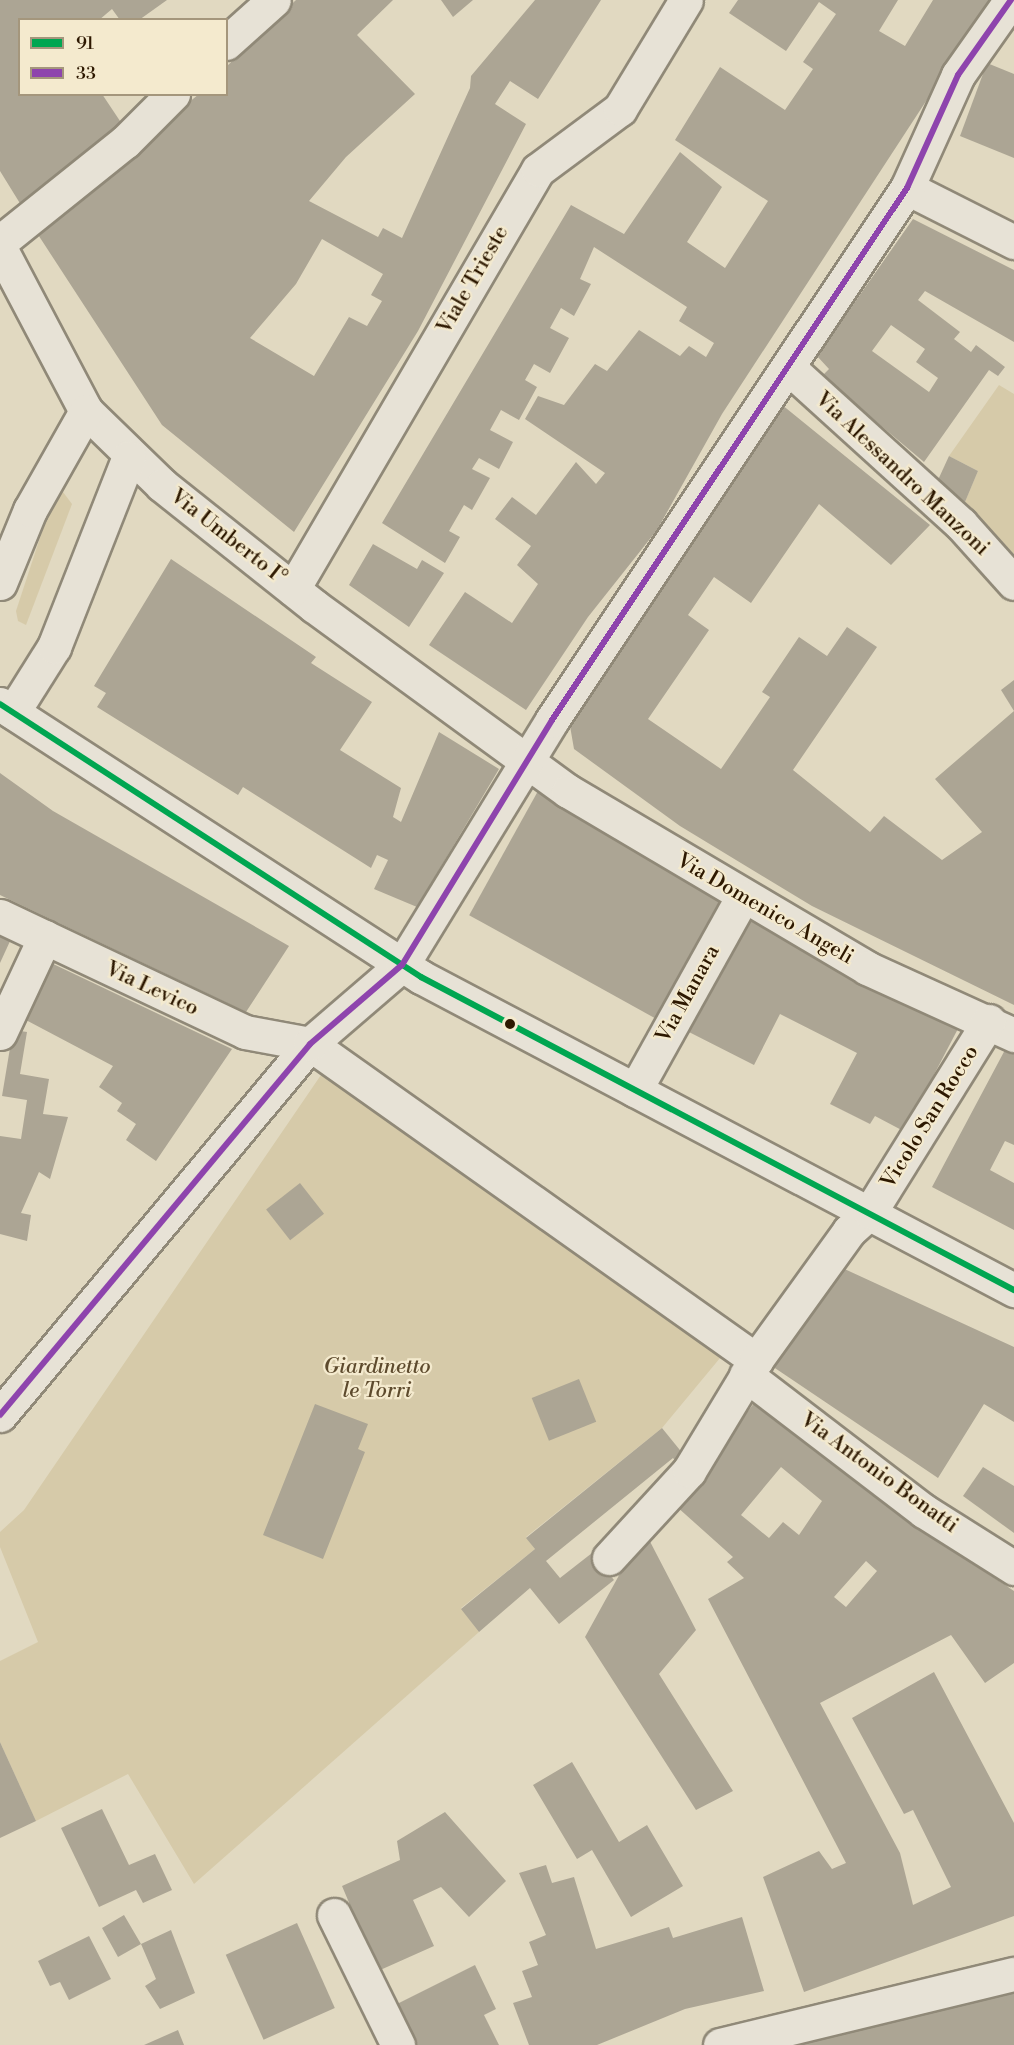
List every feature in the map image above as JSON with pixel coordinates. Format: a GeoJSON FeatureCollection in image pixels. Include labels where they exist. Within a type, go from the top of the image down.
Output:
{"type":"FeatureCollection","features":[{"type":"Feature","properties":{"kind":"street"},"geometry":{"type":"LineString","coordinates":[[228,41],[274,0]]}},
{"type":"Feature","properties":{"kind":"street","name":"Viale Trieste"},"geometry":{"type":"LineString","coordinates":[[293,589],[538,170],[620,109],[687,0]]}},
{"type":"Feature","properties":{"kind":"street"},"geometry":{"type":"LineString","coordinates":[[0,1415],[310,1044],[402,965],[527,763],[907,188],[958,75],[1011,0]]}},
{"type":"Feature","properties":{"kind":"street"},"geometry":{"type":"LineString","coordinates":[[0,242],[125,142],[172,96]]}},
{"type":"Feature","properties":{"kind":"street"},"geometry":{"type":"LineString","coordinates":[[907,188],[1014,242]]}},
{"type":"Feature","properties":{"kind":"street","name":"Via Umberto I°"},"geometry":{"type":"LineString","coordinates":[[0,248],[86,411],[129,457],[293,589],[527,763]]}},
{"type":"Feature","properties":{"kind":"street","name":"Via Alessandro Manzoni"},"geometry":{"type":"LineString","coordinates":[[789,368],[954,517],[1014,583]]}},
{"type":"Feature","properties":{"kind":"street"},"geometry":{"type":"LineString","coordinates":[[0,584],[30,510],[86,411]]}},
{"type":"Feature","properties":{"kind":"street"},"geometry":{"type":"LineString","coordinates":[[129,457],[54,647],[6,708],[402,965],[1014,1290]]}},
{"type":"Feature","properties":{"kind":"street","name":"Via Domenico Angeli"},"geometry":{"type":"LineString","coordinates":[[527,763],[742,898],[867,968],[1001,1028]]}},
{"type":"Feature","properties":{"kind":"street","name":"Via Manara"},"geometry":{"type":"LineString","coordinates":[[635,1090],[742,898]]}},
{"type":"Feature","properties":{"kind":"street","name":"Via Levico"},"geometry":{"type":"LineString","coordinates":[[0,916],[245,1032],[310,1044]]}},
{"type":"Feature","properties":{"kind":"street"},"geometry":{"type":"LineString","coordinates":[[0,1033],[45,937]]}},
{"type":"Feature","properties":{"kind":"street","name":"Vicolo San Rocco"},"geometry":{"type":"LineString","coordinates":[[609,1558],[689,1471],[751,1367],[849,1232],[870,1212],[1001,1028]]}},
{"type":"Feature","properties":{"kind":"street","name":"Via Antonio Bonatti"},"geometry":{"type":"LineString","coordinates":[[310,1044],[751,1367],[924,1511],[1014,1568]]}},
{"type":"Feature","properties":{"kind":"street"},"geometry":{"type":"LineString","coordinates":[[334,1915],[398,2045]]}},
{"type":"Feature","properties":{"kind":"street"},"geometry":{"type":"LineString","coordinates":[[720,2045],[1014,1974]]}},
{"type":"Feature","properties":{"kind":"green space"},"geometry":{"type":"Polygon","coordinates":[[[999,385],[1014,394],[1014,554],[965,502],[978,471],[949,456],[999,385]]]}},
{"type":"Feature","properties":{"kind":"green space"},"geometry":{"type":"Polygon","coordinates":[[[63,492],[72,504],[26,625],[18,621],[16,611],[54,495],[63,492]]]}},
{"type":"Feature","properties":{"kind":"green space","name":"Giardinetto le Torri"},"geometry":{"type":"Polygon","coordinates":[[[323,1072],[725,1352],[662,1428],[526,1537],[535,1549],[461,1608],[479,1632],[194,1884],[128,1774],[36,1821],[0,1742],[0,1661],[38,1642],[0,1547],[0,1532],[24,1510],[323,1072]]]}},
{"type":"Feature","properties":{"kind":"building"},"geometry":{"type":"Polygon","coordinates":[[[0,0],[167,0],[142,18],[119,18],[112,9],[101,18],[18,18],[18,96],[103,96],[126,130],[21,205],[0,171],[0,0]]]}},
{"type":"Feature","properties":{"kind":"building"},"geometry":{"type":"Polygon","coordinates":[[[296,0],[393,0],[357,35],[415,94],[346,157],[309,201],[378,237],[383,228],[402,238],[470,88],[471,76],[535,0],[601,0],[538,99],[510,81],[495,104],[526,124],[418,331],[294,532],[162,425],[35,230],[197,96],[228,96],[228,65],[296,0]],[[322,239],[296,284],[250,338],[314,376],[349,317],[367,326],[382,301],[371,295],[383,274],[322,239]]]}},
{"type":"Feature","properties":{"kind":"building"},"geometry":{"type":"Polygon","coordinates":[[[441,0],[473,0],[453,17],[441,0]]]}},
{"type":"Feature","properties":{"kind":"building"},"geometry":{"type":"Polygon","coordinates":[[[738,0],[898,0],[879,31],[905,46],[933,0],[992,0],[722,414],[657,530],[588,617],[526,710],[429,645],[465,592],[512,623],[538,584],[517,565],[531,546],[495,519],[512,497],[536,515],[576,462],[596,484],[605,473],[525,419],[538,396],[564,405],[595,364],[607,371],[639,330],[680,356],[689,346],[706,357],[714,343],[679,321],[687,307],[594,247],[580,279],[591,284],[574,316],[561,308],[550,328],[569,338],[550,373],[534,364],[525,380],[537,387],[519,420],[501,410],[490,430],[513,442],[499,469],[479,458],[472,469],[490,478],[472,510],[464,505],[449,531],[460,537],[445,563],[382,523],[571,205],[624,234],[680,152],[722,187],[687,242],[725,268],[768,201],[675,140],[720,67],[785,110],[813,69],[803,62],[836,14],[819,2],[786,51],[729,13],[738,0]]]}},
{"type":"Feature","properties":{"kind":"building"},"geometry":{"type":"Polygon","coordinates":[[[987,63],[1014,74],[1014,158],[960,136],[987,63]]]}},
{"type":"Feature","properties":{"kind":"building"},"geometry":{"type":"Polygon","coordinates":[[[913,219],[1014,270],[1014,342],[925,291],[918,300],[960,332],[954,339],[971,352],[976,345],[1005,367],[998,376],[989,370],[924,462],[822,376],[829,369],[817,356],[913,219]],[[891,325],[872,351],[929,392],[938,378],[916,362],[925,349],[891,325]]]}},
{"type":"Feature","properties":{"kind":"building"},"geometry":{"type":"Polygon","coordinates":[[[776,400],[930,525],[891,565],[819,504],[751,603],[714,577],[688,615],[709,630],[648,719],[721,769],[770,697],[762,692],[799,637],[827,656],[847,627],[877,647],[793,770],[870,832],[884,816],[942,860],[982,832],[935,779],[1014,711],[1014,1005],[812,906],[680,826],[574,749],[570,726],[776,400]]]}},
{"type":"Feature","properties":{"kind":"building"},"geometry":{"type":"Polygon","coordinates":[[[949,456],[978,471],[965,502],[938,480],[949,456]]]}},
{"type":"Feature","properties":{"kind":"building"},"geometry":{"type":"Polygon","coordinates":[[[373,544],[417,569],[422,560],[444,573],[409,627],[349,585],[373,544]]]}},
{"type":"Feature","properties":{"kind":"building"},"geometry":{"type":"Polygon","coordinates":[[[171,559],[316,657],[311,663],[372,702],[340,750],[401,788],[393,817],[401,822],[439,732],[499,769],[417,907],[374,889],[388,860],[377,855],[371,868],[243,787],[238,795],[97,707],[106,693],[94,686],[171,559]]]}},
{"type":"Feature","properties":{"kind":"building"},"geometry":{"type":"Polygon","coordinates":[[[1014,680],[1014,711],[1001,690],[1014,680]]]}},
{"type":"Feature","properties":{"kind":"building"},"geometry":{"type":"Polygon","coordinates":[[[0,773],[53,811],[289,946],[246,1012],[0,895],[0,773]]]}},
{"type":"Feature","properties":{"kind":"building"},"geometry":{"type":"Polygon","coordinates":[[[538,791],[734,900],[665,1024],[469,915],[538,791]]]}},
{"type":"Feature","properties":{"kind":"building"},"geometry":{"type":"Polygon","coordinates":[[[746,912],[961,1023],[928,1086],[935,1089],[911,1135],[875,1116],[870,1124],[830,1104],[857,1053],[780,1014],[754,1065],[685,1030],[746,912]]]}},
{"type":"Feature","properties":{"kind":"building"},"geometry":{"type":"Polygon","coordinates":[[[0,934],[11,939],[0,963],[0,934]]]}},
{"type":"Feature","properties":{"kind":"building"},"geometry":{"type":"Polygon","coordinates":[[[49,962],[232,1049],[156,1161],[126,1140],[136,1124],[117,1111],[122,1103],[99,1087],[113,1066],[24,1019],[49,962]]]}},
{"type":"Feature","properties":{"kind":"building"},"geometry":{"type":"Polygon","coordinates":[[[13,1030],[27,1032],[20,1074],[49,1079],[43,1114],[68,1117],[50,1179],[39,1172],[21,1213],[31,1215],[27,1241],[0,1234],[0,1136],[21,1139],[27,1100],[2,1096],[13,1030]]]}},
{"type":"Feature","properties":{"kind":"building"},"geometry":{"type":"Polygon","coordinates":[[[1006,1048],[1014,1052],[1014,1145],[1005,1141],[990,1170],[1014,1183],[1014,1230],[932,1187],[1006,1048]]]}},
{"type":"Feature","properties":{"kind":"building"},"geometry":{"type":"Polygon","coordinates":[[[300,1183],[324,1214],[290,1240],[266,1209],[300,1183]]]}},
{"type":"Feature","properties":{"kind":"building"},"geometry":{"type":"Polygon","coordinates":[[[838,1266],[1014,1347],[1014,1422],[984,1404],[938,1478],[763,1360],[838,1266]]]}},
{"type":"Feature","properties":{"kind":"building"},"geometry":{"type":"Polygon","coordinates":[[[579,1379],[596,1422],[549,1441],[532,1398],[579,1379]]]}},
{"type":"Feature","properties":{"kind":"building"},"geometry":{"type":"Polygon","coordinates":[[[761,1394],[901,1516],[1014,1591],[1014,1663],[985,1683],[951,1635],[820,1703],[900,1853],[913,1905],[951,1887],[913,1810],[904,1814],[852,1718],[934,1672],[1014,1823],[1014,1916],[804,1992],[763,1877],[819,1851],[832,1869],[846,1863],[708,1599],[744,1578],[727,1562],[733,1557],[676,1506],[761,1394]],[[781,1467],[741,1515],[769,1538],[783,1522],[799,1535],[822,1501],[781,1467]],[[866,1561],[834,1597],[846,1607],[877,1571],[866,1561]]]}},
{"type":"Feature","properties":{"kind":"building"},"geometry":{"type":"Polygon","coordinates":[[[315,1404],[368,1424],[358,1449],[365,1452],[323,1559],[263,1535],[315,1404]]]}},
{"type":"Feature","properties":{"kind":"building"},"geometry":{"type":"Polygon","coordinates":[[[662,1428],[688,1460],[680,1467],[673,1458],[546,1561],[560,1578],[592,1553],[614,1580],[559,1624],[530,1588],[479,1632],[461,1609],[535,1549],[526,1538],[662,1428]]]}},
{"type":"Feature","properties":{"kind":"building"},"geometry":{"type":"Polygon","coordinates":[[[983,1467],[1014,1486],[1014,1533],[963,1496],[983,1467]]]}},
{"type":"Feature","properties":{"kind":"building"},"geometry":{"type":"Polygon","coordinates":[[[644,1530],[696,1630],[659,1674],[733,1791],[696,1810],[585,1637],[644,1530]]]}},
{"type":"Feature","properties":{"kind":"building"},"geometry":{"type":"Polygon","coordinates":[[[0,1742],[36,1821],[0,1838],[0,1742]]]}},
{"type":"Feature","properties":{"kind":"building"},"geometry":{"type":"Polygon","coordinates":[[[572,1762],[619,1842],[647,1825],[683,1886],[631,1917],[592,1850],[577,1859],[533,1785],[572,1762]]]}},
{"type":"Feature","properties":{"kind":"building"},"geometry":{"type":"Polygon","coordinates":[[[102,1809],[129,1865],[155,1854],[172,1890],[143,1903],[136,1890],[99,1907],[61,1828],[102,1809]]]}},
{"type":"Feature","properties":{"kind":"building"},"geometry":{"type":"Polygon","coordinates":[[[445,1812],[506,1881],[469,1917],[441,1887],[413,1900],[434,1946],[378,1971],[342,1886],[400,1860],[397,1841],[445,1812]]]}},
{"type":"Feature","properties":{"kind":"building"},"geometry":{"type":"Polygon","coordinates":[[[546,1865],[552,1883],[574,1877],[596,1949],[669,1927],[673,1938],[742,1917],[764,1991],[685,2009],[597,2045],[529,2045],[513,2003],[532,1997],[522,1971],[538,1965],[529,1942],[546,1935],[519,1873],[546,1865]]]}},
{"type":"Feature","properties":{"kind":"building"},"geometry":{"type":"Polygon","coordinates":[[[124,1915],[141,1944],[118,1957],[102,1928],[124,1915]]]}},
{"type":"Feature","properties":{"kind":"building"},"geometry":{"type":"Polygon","coordinates":[[[297,1923],[335,2008],[264,2040],[226,1955],[297,1923]]]}},
{"type":"Feature","properties":{"kind":"building"},"geometry":{"type":"Polygon","coordinates":[[[171,1930],[195,1993],[160,2009],[145,1986],[156,1979],[141,1944],[171,1930]]]}},
{"type":"Feature","properties":{"kind":"building"},"geometry":{"type":"Polygon","coordinates":[[[89,1936],[111,1979],[69,2000],[60,1982],[50,1986],[38,1961],[89,1936]]]}},
{"type":"Feature","properties":{"kind":"building"},"geometry":{"type":"Polygon","coordinates":[[[475,1965],[496,2009],[484,2015],[499,2045],[410,2045],[391,2007],[475,1965]]]}},
{"type":"Feature","properties":{"kind":"building"},"geometry":{"type":"Polygon","coordinates":[[[1014,1991],[1014,2045],[776,2045],[1014,1991]]]}},
{"type":"Feature","properties":{"kind":"building"},"geometry":{"type":"Polygon","coordinates":[[[178,2030],[184,2045],[144,2045],[178,2030]]]}},
{"type":"Feature","properties":{"kind":"transit line","name":"33"},"geometry":{"type":"LineString","coordinates":[[0,1415],[310,1044],[402,965],[552,720],[907,188],[958,75],[1011,0]]}},
{"type":"Feature","properties":{"kind":"transit line","name":"91"},"geometry":{"type":"LineString","coordinates":[[0,704],[421,977],[1014,1290]]}}]}
